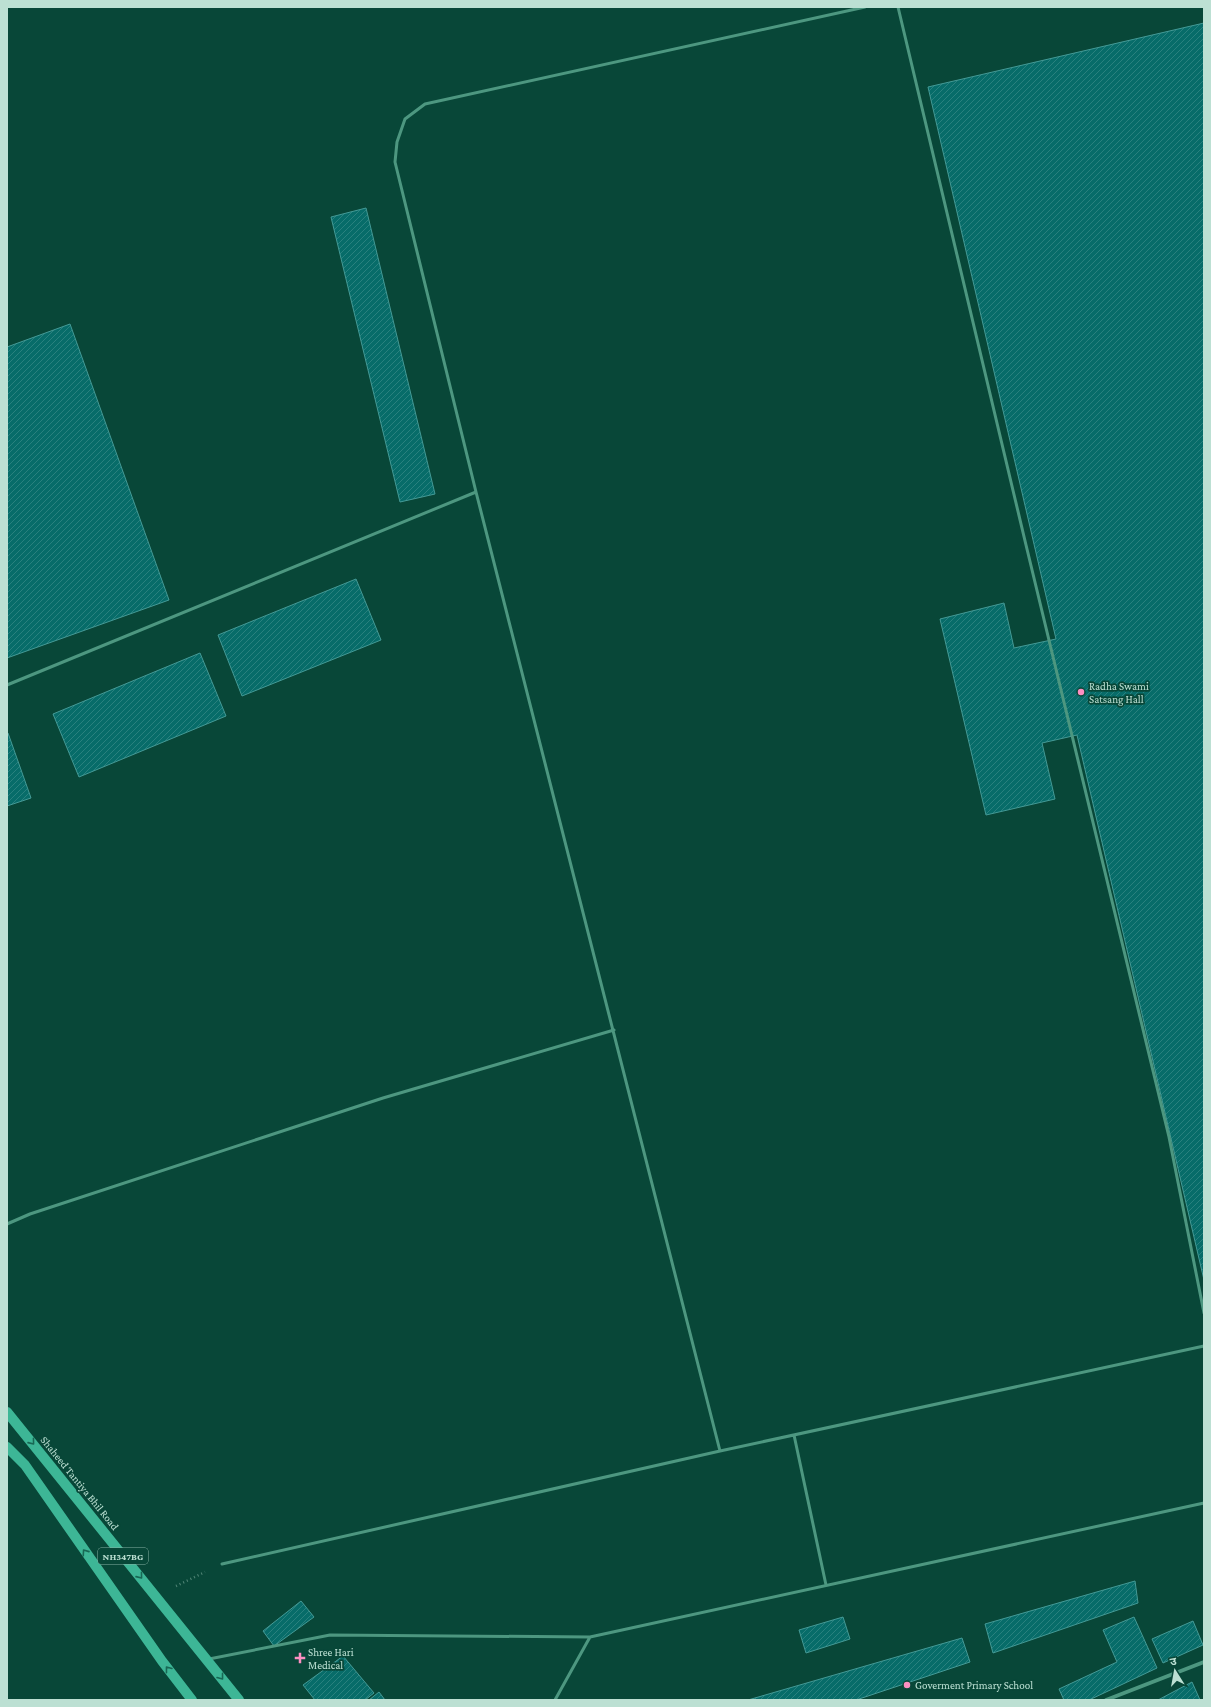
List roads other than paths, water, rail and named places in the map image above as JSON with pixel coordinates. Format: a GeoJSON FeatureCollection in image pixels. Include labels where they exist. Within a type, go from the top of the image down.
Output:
{"type":"FeatureCollection","features":[{"type":"Feature","properties":{"kind":"main road","name":"Shaheed Tantiya Bhil Road"},"geometry":{"type":"LineString","coordinates":[[7,1412],[239,1700]]}},
{"type":"Feature","properties":{"kind":"main road","name":"NH347BG"},"geometry":{"type":"LineString","coordinates":[[7,1447],[25,1465],[162,1661],[192,1700]]}},
{"type":"Feature","properties":{"kind":"street"},"geometry":{"type":"LineString","coordinates":[[1106,1700],[1204,1662]]}},
{"type":"Feature","properties":{"kind":"lane"},"geometry":{"type":"LineString","coordinates":[[720,1451],[476,492],[395,162],[397,142],[405,119],[425,104],[865,7]]}},
{"type":"Feature","properties":{"kind":"lane"},"geometry":{"type":"LineString","coordinates":[[898,7],[1169,1137],[1204,1313]]}},
{"type":"Feature","properties":{"kind":"lane"},"geometry":{"type":"LineString","coordinates":[[7,685],[476,492]]}},
{"type":"Feature","properties":{"kind":"lane"},"geometry":{"type":"LineString","coordinates":[[7,1224],[30,1214],[383,1098],[614,1030]]}},
{"type":"Feature","properties":{"kind":"lane"},"geometry":{"type":"LineString","coordinates":[[222,1564],[720,1451],[1204,1346]]}},
{"type":"Feature","properties":{"kind":"lane"},"geometry":{"type":"LineString","coordinates":[[794,1435],[826,1585]]}},
{"type":"Feature","properties":{"kind":"lane"},"geometry":{"type":"LineString","coordinates":[[207,1660],[330,1635],[590,1637],[1204,1503]]}},
{"type":"Feature","properties":{"kind":"lane"},"geometry":{"type":"LineString","coordinates":[[555,1700],[590,1637]]}},
{"type":"Feature","properties":{"kind":"place","name":"Radha Swami Satsang Hall"},"geometry":{"type":"Point","coordinates":[1081,692]}},
{"type":"Feature","properties":{"kind":"place","name":"Shree Hari Medical"},"geometry":{"type":"Point","coordinates":[300,1658]}},
{"type":"Feature","properties":{"kind":"place","name":"Goverment Primary School"},"geometry":{"type":"Point","coordinates":[907,1685]}}]}
